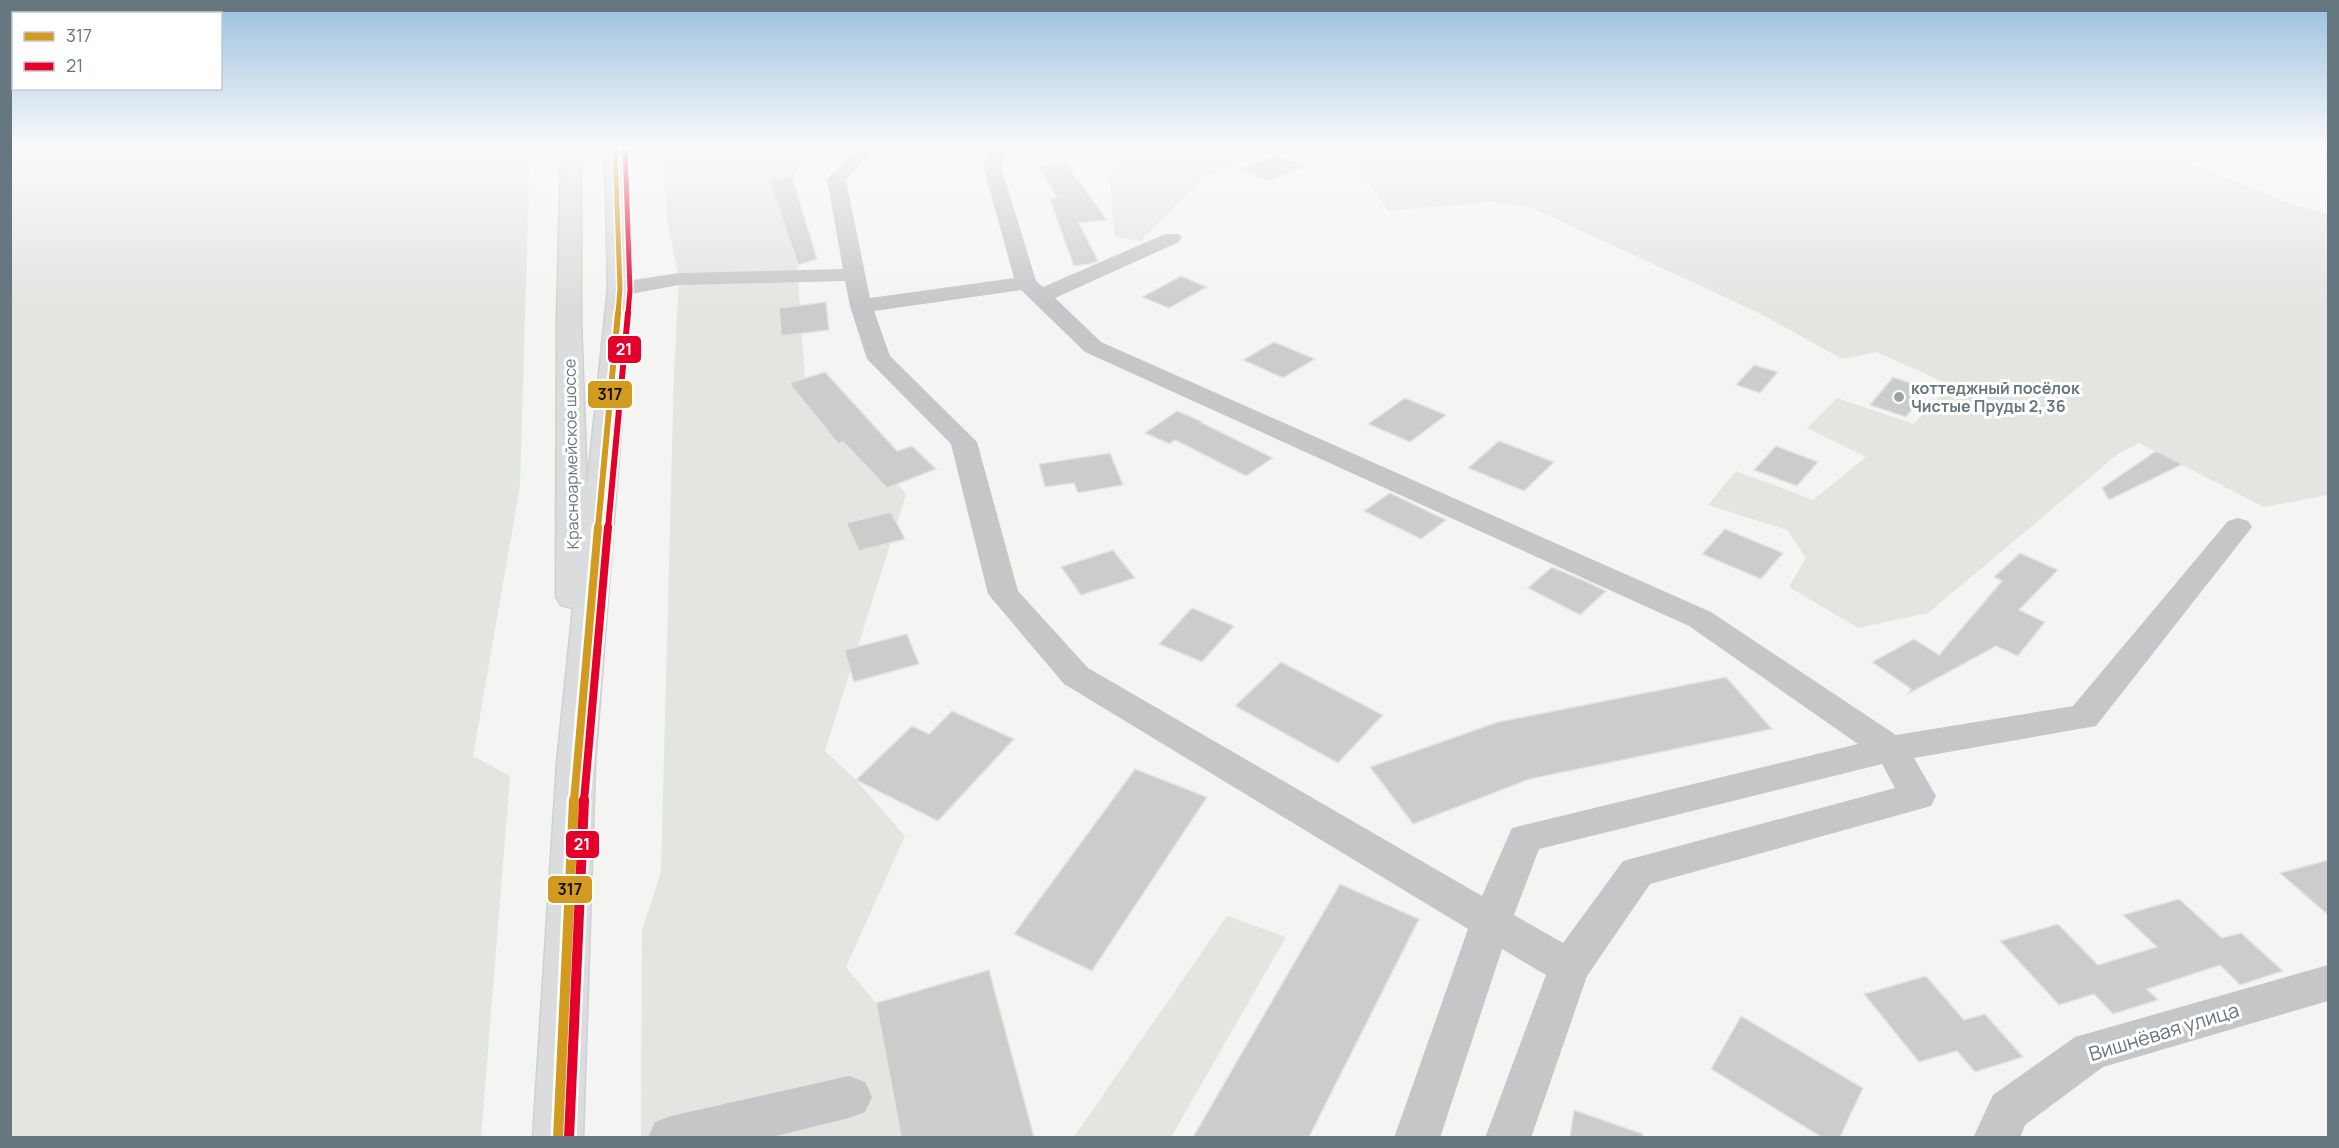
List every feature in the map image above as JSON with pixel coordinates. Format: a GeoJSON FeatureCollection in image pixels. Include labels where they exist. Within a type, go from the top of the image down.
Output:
{"type":"FeatureCollection","features":[{"type":"Feature","properties":{"kind":"main road","name":"Красноармейское шоссе"},"geometry":{"type":"LineString","coordinates":[[570,200],[569,321],[576,763]]}},
{"type":"Feature","properties":{"kind":"main road","name":"Красноармейское шоссе"},"geometry":{"type":"LineString","coordinates":[[558,1137],[576,763],[620,289],[617,200]]}},
{"type":"Feature","properties":{"kind":"street"},"geometry":{"type":"LineString","coordinates":[[840,200],[861,306],[879,359],[964,442],[1003,594],[1076,676],[1569,968]]}},
{"type":"Feature","properties":{"kind":"street"},"geometry":{"type":"LineString","coordinates":[[1003,200],[1033,290],[1093,347],[1700,619],[1891,749],[1917,796],[1637,872],[1569,968],[1508,1137]]}},
{"type":"Feature","properties":{"kind":"street"},"geometry":{"type":"LineString","coordinates":[[861,306],[1033,290],[1172,238]]}},
{"type":"Feature","properties":{"kind":"street"},"geometry":{"type":"LineString","coordinates":[[620,289],[679,279],[855,275]]}},
{"type":"Feature","properties":{"kind":"street"},"geometry":{"type":"LineString","coordinates":[[1417,1137],[1491,921],[1525,838],[1891,749],[2084,717],[2238,527]]}},
{"type":"Feature","properties":{"kind":"street","name":"Вишнёвая улица"},"geometry":{"type":"LineString","coordinates":[[1996,1137],[2009,1110],[2090,1051],[2327,985]]}},
{"type":"Feature","properties":{"kind":"street"},"geometry":{"type":"LineString","coordinates":[[671,1137],[849,1097]]}},
{"type":"Feature","properties":{"kind":"shaded area"},"geometry":{"type":"Polygon","coordinates":[[[10,200],[528,200],[520,485],[473,756],[510,776],[481,1137],[11,1137],[10,200]]]}},
{"type":"Feature","properties":{"kind":"shaded area"},"geometry":{"type":"Polygon","coordinates":[[[666,200],[792,200],[805,379],[906,494],[825,751],[856,780],[905,836],[846,967],[876,1003],[901,1137],[641,1138],[642,931],[661,871],[674,374],[679,280],[666,200]]]}},
{"type":"Feature","properties":{"kind":"shaded area"},"geometry":{"type":"Polygon","coordinates":[[[1111,200],[1182,200],[1141,241],[1115,237],[1111,200]]]}},
{"type":"Feature","properties":{"kind":"shaded area"},"geometry":{"type":"Polygon","coordinates":[[[1380,200],[2280,200],[2328,214],[2328,495],[2264,507],[2139,443],[2119,453],[1928,613],[1858,628],[1789,587],[1806,558],[1787,530],[1708,505],[1736,471],[1813,500],[1866,457],[1807,428],[1837,398],[1914,424],[1950,385],[1877,352],[1842,359],[1759,313],[1530,207],[1491,202],[1388,211],[1380,200]]]}},
{"type":"Feature","properties":{"kind":"shaded area"},"geometry":{"type":"Polygon","coordinates":[[[1227,916],[1286,937],[1171,1137],[1074,1137],[1227,916]]]}},
{"type":"Feature","properties":{"kind":"building"},"geometry":{"type":"Polygon","coordinates":[[[776,200],[799,200],[817,259],[798,265],[776,200]]]}},
{"type":"Feature","properties":{"kind":"building"},"geometry":{"type":"Polygon","coordinates":[[[1050,200],[1092,200],[1107,220],[1079,223],[1098,261],[1074,266],[1050,200]]]}},
{"type":"Feature","properties":{"kind":"building"},"geometry":{"type":"Polygon","coordinates":[[[1181,276],[1207,287],[1169,308],[1142,297],[1181,276]]]}},
{"type":"Feature","properties":{"kind":"building"},"geometry":{"type":"Polygon","coordinates":[[[826,302],[829,330],[781,336],[779,308],[826,302]]]}},
{"type":"Feature","properties":{"kind":"building"},"geometry":{"type":"Polygon","coordinates":[[[1274,342],[1315,359],[1283,378],[1243,360],[1274,342]]]}},
{"type":"Feature","properties":{"kind":"building"},"geometry":{"type":"Polygon","coordinates":[[[1754,365],[1778,372],[1760,393],[1736,385],[1754,365]]]}},
{"type":"Feature","properties":{"kind":"building"},"geometry":{"type":"Polygon","coordinates":[[[825,372],[897,451],[912,446],[936,469],[887,488],[843,442],[838,444],[789,383],[825,372]]]}},
{"type":"Feature","properties":{"kind":"building","name":"коттеджный посёлок Чистые Пруды 2, 36"},"geometry":{"type":"Polygon","coordinates":[[[1893,377],[1928,389],[1906,417],[1870,405],[1893,377]]]}},
{"type":"Feature","properties":{"kind":"building"},"geometry":{"type":"Polygon","coordinates":[[[1405,398],[1446,415],[1410,442],[1368,424],[1405,398]]]}},
{"type":"Feature","properties":{"kind":"building"},"geometry":{"type":"Polygon","coordinates":[[[1177,411],[1273,458],[1246,476],[1175,440],[1170,444],[1145,433],[1177,411]]]}},
{"type":"Feature","properties":{"kind":"building"},"geometry":{"type":"Polygon","coordinates":[[[1499,441],[1554,462],[1524,491],[1468,468],[1499,441]]]}},
{"type":"Feature","properties":{"kind":"building"},"geometry":{"type":"Polygon","coordinates":[[[1776,446],[1818,462],[1797,486],[1754,470],[1776,446]]]}},
{"type":"Feature","properties":{"kind":"building"},"geometry":{"type":"Polygon","coordinates":[[[2156,451],[2183,464],[2109,500],[2102,488],[2156,451]]]}},
{"type":"Feature","properties":{"kind":"building"},"geometry":{"type":"Polygon","coordinates":[[[1110,453],[1123,485],[1078,493],[1074,483],[1045,487],[1039,464],[1110,453]]]}},
{"type":"Feature","properties":{"kind":"building"},"geometry":{"type":"Polygon","coordinates":[[[1390,493],[1446,520],[1421,539],[1364,511],[1390,493]]]}},
{"type":"Feature","properties":{"kind":"building"},"geometry":{"type":"Polygon","coordinates":[[[891,512],[905,539],[859,551],[846,523],[891,512]]]}},
{"type":"Feature","properties":{"kind":"building"},"geometry":{"type":"Polygon","coordinates":[[[1725,529],[1783,553],[1761,579],[1702,554],[1725,529]]]}},
{"type":"Feature","properties":{"kind":"building"},"geometry":{"type":"Polygon","coordinates":[[[1113,550],[1135,578],[1081,595],[1061,567],[1113,550]]]}},
{"type":"Feature","properties":{"kind":"building"},"geometry":{"type":"Polygon","coordinates":[[[2020,553],[2058,570],[2019,610],[2045,622],[2018,656],[1996,646],[1908,694],[1911,689],[1872,662],[1914,639],[1939,655],[2002,581],[1994,577],[2020,553]]]}},
{"type":"Feature","properties":{"kind":"building"},"geometry":{"type":"Polygon","coordinates":[[[1552,567],[1606,591],[1580,615],[1528,588],[1552,567]]]}},
{"type":"Feature","properties":{"kind":"building"},"geometry":{"type":"Polygon","coordinates":[[[1192,608],[1234,626],[1202,662],[1159,644],[1192,608]]]}},
{"type":"Feature","properties":{"kind":"building"},"geometry":{"type":"Polygon","coordinates":[[[907,634],[919,664],[854,682],[844,650],[907,634]]]}},
{"type":"Feature","properties":{"kind":"building"},"geometry":{"type":"Polygon","coordinates":[[[1281,662],[1383,715],[1338,763],[1235,706],[1281,662]]]}},
{"type":"Feature","properties":{"kind":"building"},"geometry":{"type":"Polygon","coordinates":[[[1726,677],[1772,729],[1530,779],[1413,824],[1370,767],[1498,722],[1726,677]]]}},
{"type":"Feature","properties":{"kind":"building"},"geometry":{"type":"Polygon","coordinates":[[[952,711],[1014,739],[938,821],[856,780],[912,726],[929,734],[952,711]]]}},
{"type":"Feature","properties":{"kind":"building"},"geometry":{"type":"Polygon","coordinates":[[[1135,769],[1207,797],[1092,971],[1014,934],[1135,769]]]}},
{"type":"Feature","properties":{"kind":"building"},"geometry":{"type":"Polygon","coordinates":[[[2328,860],[2328,915],[2280,873],[2328,860]]]}},
{"type":"Feature","properties":{"kind":"building"},"geometry":{"type":"Polygon","coordinates":[[[1340,884],[1419,919],[1309,1137],[1193,1137],[1340,884]]]}},
{"type":"Feature","properties":{"kind":"building"},"geometry":{"type":"Polygon","coordinates":[[[2179,899],[2222,938],[2241,933],[2283,971],[2240,985],[2220,965],[2147,989],[2158,1000],[2113,1014],[2094,994],[2059,1005],[2000,941],[2058,924],[2098,965],[2157,947],[2123,915],[2179,899]]]}},
{"type":"Feature","properties":{"kind":"building"},"geometry":{"type":"Polygon","coordinates":[[[989,970],[1034,1137],[901,1137],[876,1003],[989,970]]]}},
{"type":"Feature","properties":{"kind":"building"},"geometry":{"type":"Polygon","coordinates":[[[1926,976],[1964,1020],[1985,1014],[2023,1057],[1975,1072],[1957,1051],[1919,1062],[1864,994],[1926,976]]]}},
{"type":"Feature","properties":{"kind":"building"},"geometry":{"type":"Polygon","coordinates":[[[1741,1016],[1863,1088],[1840,1137],[1821,1137],[1711,1069],[1741,1016]]]}},
{"type":"Feature","properties":{"kind":"building"},"geometry":{"type":"Polygon","coordinates":[[[1574,1110],[1643,1134],[1643,1137],[1570,1137],[1574,1110]]]}},
{"type":"Feature","properties":{"kind":"transit line","name":"317"},"geometry":{"type":"LineString","coordinates":[[558,1138],[576,763],[620,289],[617,200]]}},
{"type":"Feature","properties":{"kind":"transit line","name":"21"},"geometry":{"type":"LineString","coordinates":[[569,1138],[586,764],[630,290],[627,200]]}},
{"type":"Feature","properties":{"kind":"place","name":"коттеджный посёлок Чистые Пруды 2, 36"},"geometry":{"type":"Point","coordinates":[1899,397]}}]}
